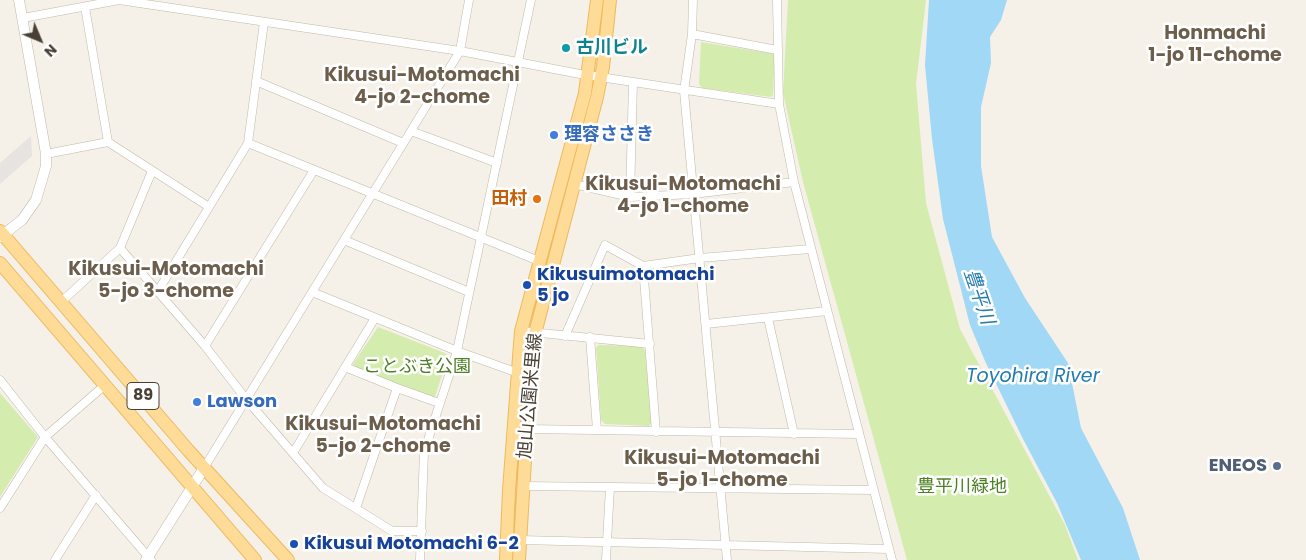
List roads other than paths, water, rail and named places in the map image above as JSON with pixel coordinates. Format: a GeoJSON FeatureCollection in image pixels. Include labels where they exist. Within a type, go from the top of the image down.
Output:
{"type":"FeatureCollection","features":[{"type":"Feature","properties":{"kind":"main road","name":"旭山公園米里線"},"geometry":{"type":"LineString","coordinates":[[506,560],[508,490],[539,261],[594,76],[597,0]]}},
{"type":"Feature","properties":{"kind":"main road","name":"旭山公園米里線"},"geometry":{"type":"LineString","coordinates":[[528,332],[574,184],[610,0]]}},
{"type":"Feature","properties":{"kind":"main road","name":"89"},"geometry":{"type":"LineString","coordinates":[[1,234],[204,468],[288,560]]}},
{"type":"Feature","properties":{"kind":"main road","name":"89"},"geometry":{"type":"LineString","coordinates":[[0,263],[255,560]]}},
{"type":"Feature","properties":{"kind":"main road","name":"旭山公園米里線"},"geometry":{"type":"LineString","coordinates":[[519,560],[526,428],[524,374]]}},
{"type":"Feature","properties":{"kind":"street"},"geometry":{"type":"LineString","coordinates":[[1,234],[22,220],[36,200],[44,178],[46,154],[19,0]]}},
{"type":"Feature","properties":{"kind":"street"},"geometry":{"type":"LineString","coordinates":[[23,18],[119,0],[460,51],[519,64],[684,91],[779,104]]}},
{"type":"Feature","properties":{"kind":"street"},"geometry":{"type":"LineString","coordinates":[[0,380],[45,437],[96,495],[148,559],[460,51],[469,0]]}},
{"type":"Feature","properties":{"kind":"street"},"geometry":{"type":"LineString","coordinates":[[420,560],[424,452],[456,351],[498,163],[531,0]]}},
{"type":"Feature","properties":{"kind":"street"},"geometry":{"type":"LineString","coordinates":[[693,0],[692,34],[684,91],[727,560]]}},
{"type":"Feature","properties":{"kind":"street"},"geometry":{"type":"LineString","coordinates":[[777,0],[779,104],[794,182],[892,560]]}},
{"type":"Feature","properties":{"kind":"street"},"geometry":{"type":"LineString","coordinates":[[85,7],[108,142]]}},
{"type":"Feature","properties":{"kind":"street"},"geometry":{"type":"LineString","coordinates":[[158,291],[248,143],[264,22]]}},
{"type":"Feature","properties":{"kind":"street"},"geometry":{"type":"LineString","coordinates":[[692,34],[777,50]]}},
{"type":"Feature","properties":{"kind":"street"},"geometry":{"type":"LineString","coordinates":[[256,81],[404,143]]}},
{"type":"Feature","properties":{"kind":"street"},"geometry":{"type":"LineString","coordinates":[[630,197],[633,82]]}},
{"type":"Feature","properties":{"kind":"street"},"geometry":{"type":"LineString","coordinates":[[411,131],[498,163]]}},
{"type":"Feature","properties":{"kind":"street"},"geometry":{"type":"LineString","coordinates":[[46,154],[108,142],[209,207]]}},
{"type":"Feature","properties":{"kind":"street"},"geometry":{"type":"LineString","coordinates":[[248,143],[539,261]]}},
{"type":"Feature","properties":{"kind":"street"},"geometry":{"type":"LineString","coordinates":[[61,302],[120,248],[152,170]]}},
{"type":"Feature","properties":{"kind":"street"},"geometry":{"type":"LineString","coordinates":[[205,346],[314,170]]}},
{"type":"Feature","properties":{"kind":"street"},"geometry":{"type":"LineString","coordinates":[[574,184],[630,197],[693,194],[794,182]]}},
{"type":"Feature","properties":{"kind":"street"},"geometry":{"type":"LineString","coordinates":[[344,240],[469,292]]}},
{"type":"Feature","properties":{"kind":"street"},"geometry":{"type":"LineString","coordinates":[[565,336],[606,245],[643,266],[700,258],[810,249]]}},
{"type":"Feature","properties":{"kind":"street"},"geometry":{"type":"LineString","coordinates":[[120,248],[205,346],[246,399],[323,488],[392,530],[422,531]]}},
{"type":"Feature","properties":{"kind":"street"},"geometry":{"type":"LineString","coordinates":[[643,266],[656,432]]}},
{"type":"Feature","properties":{"kind":"street"},"geometry":{"type":"LineString","coordinates":[[312,292],[456,351],[524,374]]}},
{"type":"Feature","properties":{"kind":"street"},"geometry":{"type":"LineString","coordinates":[[706,324],[827,311]]}},
{"type":"Feature","properties":{"kind":"street"},"geometry":{"type":"LineString","coordinates":[[293,453],[375,318]]}},
{"type":"Feature","properties":{"kind":"street"},"geometry":{"type":"LineString","coordinates":[[768,318],[794,434]]}},
{"type":"Feature","properties":{"kind":"street"},"geometry":{"type":"LineString","coordinates":[[528,332],[650,344]]}},
{"type":"Feature","properties":{"kind":"street"},"geometry":{"type":"LineString","coordinates":[[590,337],[597,430]]}},
{"type":"Feature","properties":{"kind":"street"},"geometry":{"type":"LineString","coordinates":[[345,367],[440,403]]}},
{"type":"Feature","properties":{"kind":"street"},"geometry":{"type":"LineString","coordinates":[[0,508],[45,437],[105,385]]}},
{"type":"Feature","properties":{"kind":"street"},"geometry":{"type":"LineString","coordinates":[[356,508],[397,388]]}},
{"type":"Feature","properties":{"kind":"street"},"geometry":{"type":"LineString","coordinates":[[526,428],[656,432],[859,434]]}},
{"type":"Feature","properties":{"kind":"street"},"geometry":{"type":"LineString","coordinates":[[523,486],[873,490]]}},
{"type":"Feature","properties":{"kind":"street"},"geometry":{"type":"LineString","coordinates":[[606,560],[610,487]]}},
{"type":"Feature","properties":{"kind":"street"},"geometry":{"type":"LineString","coordinates":[[55,560],[96,495]]}},
{"type":"Feature","properties":{"kind":"street"},"geometry":{"type":"LineString","coordinates":[[520,540],[889,549]]}},
{"type":"Feature","properties":{"kind":"water","name":"Toyohira River"},"geometry":{"type":"Polygon","coordinates":[[[929,0],[1007,0],[1001,20],[990,37],[991,63],[981,107],[981,166],[992,237],[1025,298],[1068,363],[1081,428],[1123,508],[1140,560],[1081,560],[1057,503],[1023,439],[985,361],[970,325],[943,219],[932,139],[925,65],[929,0]]]}},
{"type":"Feature","properties":{"kind":"place","name":"古川ビル"},"geometry":{"type":"Point","coordinates":[566,48]}},
{"type":"Feature","properties":{"kind":"place","name":"理容ささき"},"geometry":{"type":"Point","coordinates":[554,135]}},
{"type":"Feature","properties":{"kind":"place","name":"田村"},"geometry":{"type":"Point","coordinates":[537,199]}},
{"type":"Feature","properties":{"kind":"place","name":"Kikusuimotomachi 5 jo"},"geometry":{"type":"Point","coordinates":[527,285]}},
{"type":"Feature","properties":{"kind":"place","name":"Lawson"},"geometry":{"type":"Point","coordinates":[197,402]}},
{"type":"Feature","properties":{"kind":"place","name":"ENEOS"},"geometry":{"type":"Point","coordinates":[1277,466]}},
{"type":"Feature","properties":{"kind":"place","name":"Kikusui Motomachi 6-2"},"geometry":{"type":"Point","coordinates":[294,544]}},
{"type":"Feature","properties":{"kind":"district","name":"Honmachi 1-jo 11-chome"},"geometry":{"type":"Point","coordinates":[1215,45]}},
{"type":"Feature","properties":{"kind":"district","name":"Kikusui-Motomachi 4-jo 2-chome"},"geometry":{"type":"Point","coordinates":[422,87]}},
{"type":"Feature","properties":{"kind":"district","name":"Kikusui-Motomachi 4-jo 1-chome"},"geometry":{"type":"Point","coordinates":[683,196]}},
{"type":"Feature","properties":{"kind":"district","name":"Kikusui-Motomachi 5-jo 3-chome"},"geometry":{"type":"Point","coordinates":[166,281]}},
{"type":"Feature","properties":{"kind":"district","name":"Kikusui-Motomachi 5-jo 2-chome"},"geometry":{"type":"Point","coordinates":[383,436]}},
{"type":"Feature","properties":{"kind":"district","name":"Kikusui-Motomachi 5-jo 1-chome"},"geometry":{"type":"Point","coordinates":[722,470]}},
{"type":"Feature","properties":{"kind":"water label","name":"豊平川"},"geometry":{"type":"Point","coordinates":[978,297]}},
{"type":"Feature","properties":{"kind":"park label","name":"ことぶき公園"},"geometry":{"type":"Point","coordinates":[417,367]}},
{"type":"Feature","properties":{"kind":"park label","name":"豊平川緑地"},"geometry":{"type":"Point","coordinates":[962,487]}}]}
